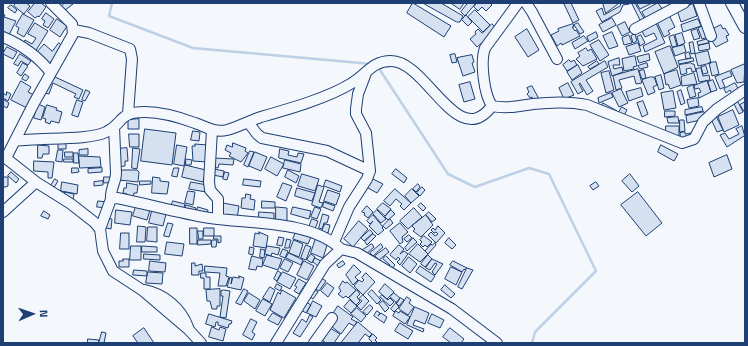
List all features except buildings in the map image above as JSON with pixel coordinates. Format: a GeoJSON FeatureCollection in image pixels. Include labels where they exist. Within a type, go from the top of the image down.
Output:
{"type":"FeatureCollection","features":[{"type":"Feature","properties":{"kind":"main road"},"geometry":{"type":"LineString","coordinates":[[732,3],[743,20]]}},
{"type":"Feature","properties":{"kind":"street"},"geometry":{"type":"LineString","coordinates":[[51,3],[72,24],[74,30],[73,34],[5,157],[36,182],[71,204],[94,222],[100,230]]}},
{"type":"Feature","properties":{"kind":"street"},"geometry":{"type":"LineString","coordinates":[[492,106],[487,94],[483,55],[485,48],[518,3]]}},
{"type":"Feature","properties":{"kind":"street"},"geometry":{"type":"LineString","coordinates":[[526,3],[557,59]]}},
{"type":"Feature","properties":{"kind":"street"},"geometry":{"type":"LineString","coordinates":[[635,29],[684,3]]}},
{"type":"Feature","properties":{"kind":"street"},"geometry":{"type":"LineString","coordinates":[[699,3],[711,36]]}},
{"type":"Feature","properties":{"kind":"street"},"geometry":{"type":"LineString","coordinates":[[74,30],[89,33],[130,49],[132,59],[128,114]]}},
{"type":"Feature","properties":{"kind":"street"},"geometry":{"type":"LineString","coordinates":[[3,37],[28,51],[51,73]]}},
{"type":"Feature","properties":{"kind":"street"},"geometry":{"type":"LineString","coordinates":[[15,141],[39,138],[96,135],[106,132],[114,127],[128,114],[156,112],[195,122],[212,130],[227,130],[293,108],[334,92],[355,82],[368,68],[376,64],[391,61],[405,65],[419,75],[447,107],[459,116],[479,118],[485,115],[492,106]]}},
{"type":"Feature","properties":{"kind":"street"},"geometry":{"type":"LineString","coordinates":[[276,343],[325,264],[338,246],[349,207],[367,179],[370,171],[366,133],[356,114],[361,84],[368,68]]}},
{"type":"Feature","properties":{"kind":"street"},"geometry":{"type":"LineString","coordinates":[[492,106],[510,108],[544,103],[576,102],[586,104],[669,138],[685,143],[694,139],[703,122],[717,109],[745,90]]}},
{"type":"Feature","properties":{"kind":"street"},"geometry":{"type":"LineString","coordinates":[[248,122],[262,138],[327,151],[370,171]]}},
{"type":"Feature","properties":{"kind":"street"},"geometry":{"type":"LineString","coordinates":[[114,127],[116,172],[111,190],[111,199],[100,230],[103,251],[114,271],[142,290],[189,330],[201,343]]}},
{"type":"Feature","properties":{"kind":"street"},"geometry":{"type":"LineString","coordinates":[[212,130],[208,182],[210,190],[218,199],[218,219]]}},
{"type":"Feature","properties":{"kind":"street"},"geometry":{"type":"LineString","coordinates":[[3,212],[36,182]]}},
{"type":"Feature","properties":{"kind":"street"},"geometry":{"type":"LineString","coordinates":[[111,199],[117,198],[218,219],[288,227],[307,232],[338,246],[357,252],[452,309],[497,343]]}},
{"type":"Feature","properties":{"kind":"street"},"geometry":{"type":"LineString","coordinates":[[314,343],[332,318]]}},
{"type":"Feature","properties":{"kind":"waterway"},"geometry":{"type":"LineString","coordinates":[[112,3],[109,16],[193,48],[372,64]]}},
{"type":"Feature","properties":{"kind":"waterway"},"geometry":{"type":"LineString","coordinates":[[378,67],[448,174],[475,187],[529,168],[549,174],[596,271],[535,332],[532,343]]}}]}
